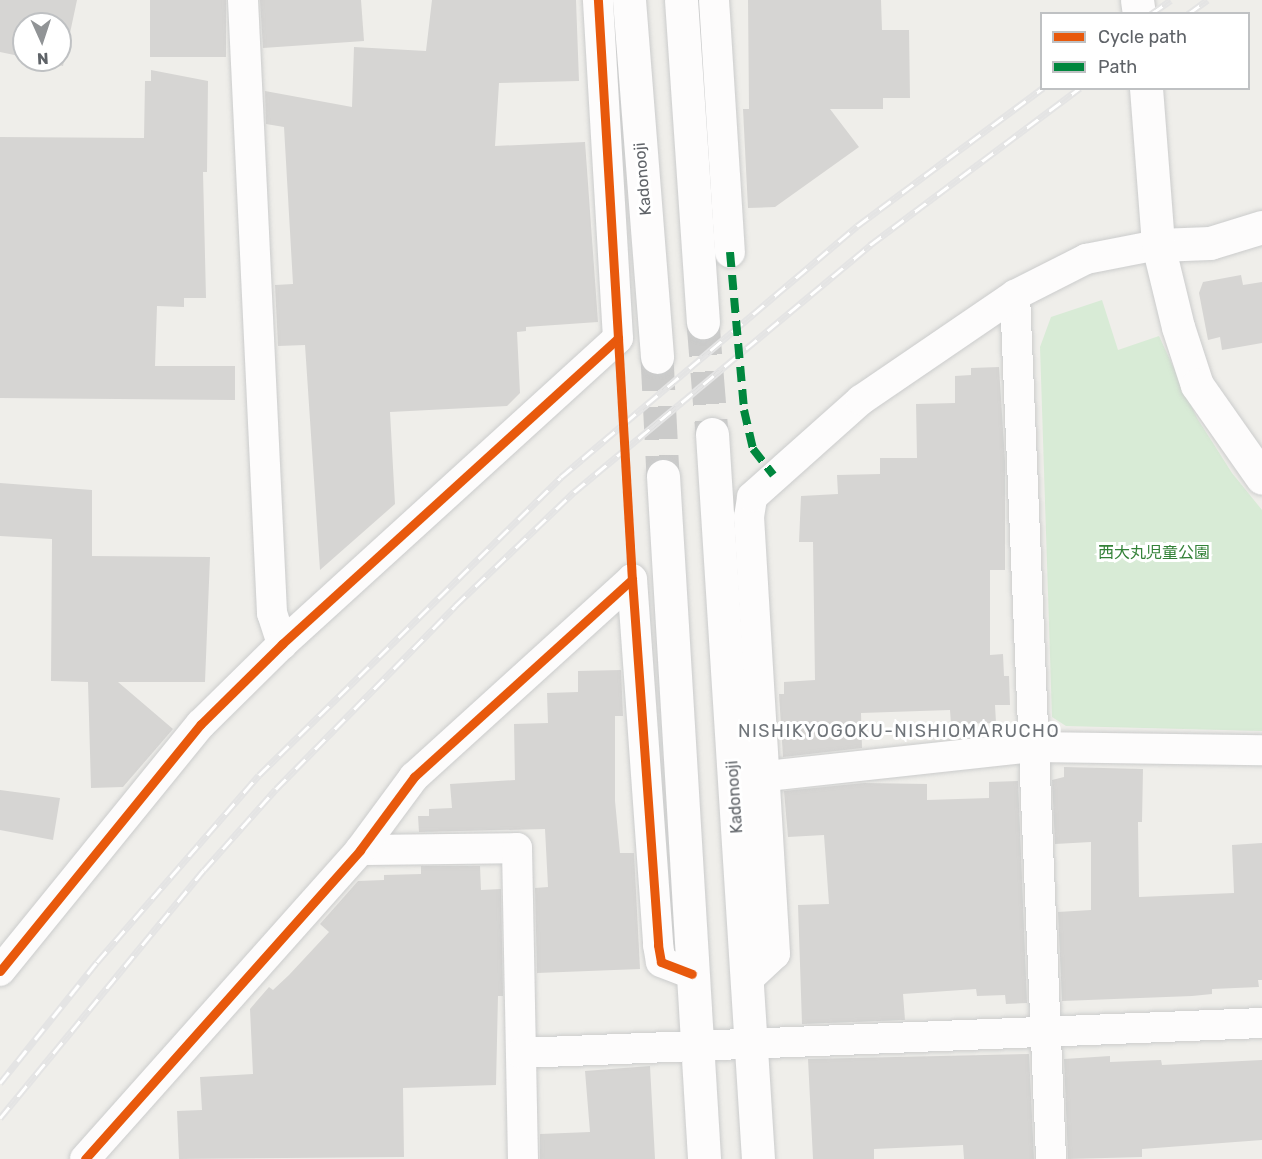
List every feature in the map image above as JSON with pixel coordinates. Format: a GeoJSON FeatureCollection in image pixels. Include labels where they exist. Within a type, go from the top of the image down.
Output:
{"type":"FeatureCollection","features":[{"type":"Feature","properties":{"kind":"street"},"geometry":{"type":"LineString","coordinates":[[243,0],[272,613],[282,644]]}},
{"type":"Feature","properties":{"kind":"street"},"geometry":{"type":"LineString","coordinates":[[0,971],[201,724],[282,644],[618,338],[597,0]]}},
{"type":"Feature","properties":{"kind":"street","name":"Kadonooji"},"geometry":{"type":"LineString","coordinates":[[629,0],[657,357]]}},
{"type":"Feature","properties":{"kind":"street"},"geometry":{"type":"LineString","coordinates":[[681,0],[703,321]]}},
{"type":"Feature","properties":{"kind":"street"},"geometry":{"type":"LineString","coordinates":[[714,0],[730,252]]}},
{"type":"Feature","properties":{"kind":"street"},"geometry":{"type":"LineString","coordinates":[[1146,90],[1158,245],[1197,385],[1262,478]]}},
{"type":"Feature","properties":{"kind":"street"},"geometry":{"type":"LineString","coordinates":[[747,980],[775,954],[767,776],[749,517],[752,497],[861,400],[1015,295],[1086,259],[1158,245],[1210,243],[1262,227]]}},
{"type":"Feature","properties":{"kind":"street"},"geometry":{"type":"LineString","coordinates":[[1015,295],[1051,1159]]}},
{"type":"Feature","properties":{"kind":"street","name":"Kadonooji"},"geometry":{"type":"LineString","coordinates":[[712,434],[758,1159]]}},
{"type":"Feature","properties":{"kind":"street"},"geometry":{"type":"LineString","coordinates":[[663,476],[704,1159]]}},
{"type":"Feature","properties":{"kind":"street"},"geometry":{"type":"LineString","coordinates":[[85,1159],[360,850],[414,777],[632,579],[658,945],[661,962],[692,975]]}},
{"type":"Feature","properties":{"kind":"street"},"geometry":{"type":"LineString","coordinates":[[767,776],[1034,747],[1262,750]]}},
{"type":"Feature","properties":{"kind":"street"},"geometry":{"type":"LineString","coordinates":[[360,850],[517,848],[524,1159]]}},
{"type":"Feature","properties":{"kind":"street"},"geometry":{"type":"LineString","coordinates":[[522,1053],[1262,1023]]}},
{"type":"Feature","properties":{"kind":"green space","name":"西大丸児童公園"},"geometry":{"type":"Polygon","coordinates":[[[1102,300],[1118,350],[1159,336],[1197,418],[1232,473],[1262,510],[1262,731],[1066,726],[1052,717],[1040,347],[1051,317],[1102,300]]]}},
{"type":"Feature","properties":{"kind":"building"},"geometry":{"type":"Polygon","coordinates":[[[0,0],[77,0],[72,24],[72,12],[12,12],[12,54],[0,52],[0,0]]]}},
{"type":"Feature","properties":{"kind":"building"},"geometry":{"type":"Polygon","coordinates":[[[150,0],[226,0],[226,57],[150,57],[150,0]]]}},
{"type":"Feature","properties":{"kind":"building"},"geometry":{"type":"Polygon","coordinates":[[[260,0],[361,0],[364,41],[263,48],[260,0]]]}},
{"type":"Feature","properties":{"kind":"building"},"geometry":{"type":"Polygon","coordinates":[[[432,0],[576,0],[579,81],[499,83],[495,146],[585,142],[598,322],[526,327],[526,331],[517,332],[520,393],[507,406],[390,412],[395,504],[320,570],[305,345],[278,346],[275,285],[293,284],[284,127],[266,124],[265,91],[352,107],[354,47],[426,51],[432,0]]]}},
{"type":"Feature","properties":{"kind":"building"},"geometry":{"type":"Polygon","coordinates":[[[748,0],[881,0],[882,30],[909,30],[910,98],[883,98],[883,109],[830,109],[859,147],[775,207],[748,208],[743,109],[749,109],[748,0]]]}},
{"type":"Feature","properties":{"kind":"building"},"geometry":{"type":"Polygon","coordinates":[[[151,70],[208,81],[207,172],[203,172],[206,298],[184,298],[184,307],[157,306],[155,366],[235,366],[235,400],[0,398],[0,137],[144,138],[145,81],[151,81],[151,70]]]}},
{"type":"Feature","properties":{"kind":"building"},"geometry":{"type":"Polygon","coordinates":[[[1241,275],[1243,285],[1262,282],[1262,343],[1222,350],[1220,337],[1208,340],[1199,293],[1203,282],[1241,275]]]}},
{"type":"Feature","properties":{"kind":"building"},"geometry":{"type":"Polygon","coordinates":[[[999,367],[1005,461],[1005,570],[990,570],[990,655],[1003,654],[1004,676],[1009,676],[1010,705],[995,705],[996,723],[951,724],[950,710],[861,713],[862,748],[783,757],[779,694],[784,694],[784,682],[815,680],[813,542],[799,542],[801,496],[838,494],[837,475],[880,474],[880,458],[917,458],[916,404],[955,403],[955,376],[971,375],[971,368],[999,367]]]}},
{"type":"Feature","properties":{"kind":"building"},"geometry":{"type":"Polygon","coordinates":[[[0,483],[92,490],[92,556],[210,557],[205,682],[118,682],[173,729],[123,787],[91,788],[88,682],[51,681],[52,539],[0,536],[0,483]]]}},
{"type":"Feature","properties":{"kind":"building"},"geometry":{"type":"Polygon","coordinates":[[[621,670],[623,716],[615,716],[615,801],[620,853],[634,853],[640,969],[537,973],[535,888],[548,887],[545,829],[419,832],[418,816],[429,816],[429,809],[452,808],[450,784],[515,780],[514,724],[548,723],[547,693],[578,692],[578,671],[621,670]]]}},
{"type":"Feature","properties":{"kind":"building"},"geometry":{"type":"Polygon","coordinates":[[[1064,767],[1143,769],[1142,822],[1138,822],[1139,897],[1234,893],[1232,845],[1262,843],[1262,980],[1258,980],[1259,987],[1212,989],[1212,994],[1192,996],[1062,1001],[1058,912],[1091,910],[1091,842],[1055,844],[1052,780],[1064,777],[1064,767]]]}},
{"type":"Feature","properties":{"kind":"building"},"geometry":{"type":"Polygon","coordinates":[[[1018,781],[1027,1003],[1006,1004],[1005,995],[977,996],[976,989],[903,994],[905,1020],[802,1024],[798,905],[829,904],[824,835],[788,837],[784,791],[864,783],[927,784],[927,800],[989,798],[989,782],[1018,781]]]}},
{"type":"Feature","properties":{"kind":"building"},"geometry":{"type":"Polygon","coordinates":[[[0,790],[60,798],[53,840],[0,830],[0,790]]]}},
{"type":"Feature","properties":{"kind":"building"},"geometry":{"type":"Polygon","coordinates":[[[421,866],[480,866],[481,890],[501,889],[503,996],[498,996],[496,1085],[403,1088],[404,1157],[179,1159],[177,1111],[202,1110],[200,1077],[253,1074],[250,1009],[269,987],[273,990],[289,975],[329,932],[320,924],[358,881],[384,880],[384,875],[421,874],[421,866]]]}},
{"type":"Feature","properties":{"kind":"building"},"geometry":{"type":"Polygon","coordinates":[[[1029,1054],[1034,1159],[964,1159],[963,1145],[874,1149],[874,1159],[813,1159],[808,1059],[1029,1054]]]}},
{"type":"Feature","properties":{"kind":"building"},"geometry":{"type":"Polygon","coordinates":[[[1110,1056],[1110,1062],[1161,1060],[1162,1065],[1262,1060],[1262,1140],[1142,1149],[1142,1157],[1068,1159],[1064,1059],[1110,1056]]]}},
{"type":"Feature","properties":{"kind":"building"},"geometry":{"type":"Polygon","coordinates":[[[650,1066],[655,1159],[540,1159],[540,1134],[590,1132],[585,1071],[650,1066]]]}},
{"type":"Feature","properties":{"kind":"tunnel"},"geometry":{"type":"LineString","coordinates":[[703,322],[712,434]]}},
{"type":"Feature","properties":{"kind":"tunnel"},"geometry":{"type":"LineString","coordinates":[[657,357],[663,476]]}},
{"type":"Feature","properties":{"kind":"railway"},"geometry":{"type":"LineString","coordinates":[[1154,12],[1171,0]]}},
{"type":"Feature","properties":{"kind":"railway"},"geometry":{"type":"LineString","coordinates":[[1191,12],[1207,0]]}},
{"type":"Feature","properties":{"kind":"railway"},"geometry":{"type":"LineString","coordinates":[[0,1083],[97,962],[259,775],[561,477],[857,226],[1040,90]]}},
{"type":"Feature","properties":{"kind":"railway"},"geometry":{"type":"LineString","coordinates":[[0,1118],[204,870],[276,789],[455,606],[574,492],[870,245],[1077,90]]}},
{"type":"Feature","properties":{"kind":"marked path"},"geometry":{"type":"LineString","coordinates":[[730,252],[744,410],[753,449],[773,475]]}},
{"type":"Feature","properties":{"kind":"cycle path"},"geometry":{"type":"LineString","coordinates":[[0,971],[201,724],[282,644],[618,338],[598,0]]}},
{"type":"Feature","properties":{"kind":"cycle path"},"geometry":{"type":"LineString","coordinates":[[618,338],[632,579]]}},
{"type":"Feature","properties":{"kind":"cycle path"},"geometry":{"type":"LineString","coordinates":[[85,1159],[360,850],[414,777],[632,579],[658,945],[661,962],[692,974]]}},
{"type":"Feature","properties":{"kind":"district","name":"NISHIKYOGOKU-NISHIOMARUCHO"},"geometry":{"type":"Point","coordinates":[899,731]}}]}
